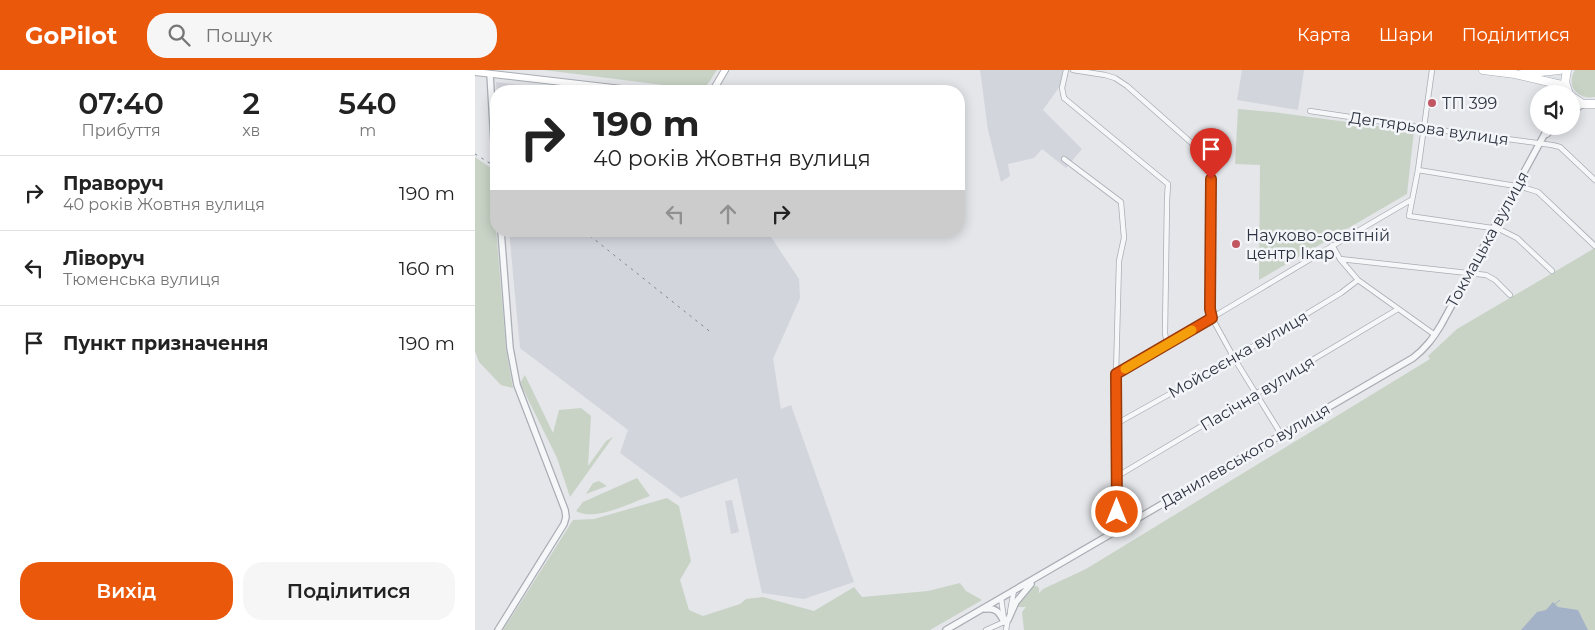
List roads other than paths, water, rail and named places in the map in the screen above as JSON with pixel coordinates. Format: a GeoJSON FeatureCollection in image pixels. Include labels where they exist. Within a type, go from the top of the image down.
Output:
{"type":"FeatureCollection","features":[{"type":"Feature","properties":{"kind":"main road"},"geometry":{"type":"LineString","coordinates":[[716,85],[725,70]]}},
{"type":"Feature","properties":{"kind":"main road"},"geometry":{"type":"LineString","coordinates":[[1483,70],[1515,74],[1548,85]]}},
{"type":"Feature","properties":{"kind":"main road"},"geometry":{"type":"LineString","coordinates":[[1515,74],[1560,70]]}},
{"type":"Feature","properties":{"kind":"main road"},"geometry":{"type":"LineString","coordinates":[[1567,70],[1565,77],[1567,85]]}},
{"type":"Feature","properties":{"kind":"main road"},"geometry":{"type":"LineString","coordinates":[[475,72],[586,85]]}},
{"type":"Feature","properties":{"kind":"main road"},"geometry":{"type":"LineString","coordinates":[[1589,104],[1595,111]]}},
{"type":"Feature","properties":{"kind":"street"},"geometry":{"type":"LineString","coordinates":[[1066,70],[1062,88],[1064,98],[1168,184],[1165,333],[1167,345]]}},
{"type":"Feature","properties":{"kind":"street"},"geometry":{"type":"LineString","coordinates":[[1073,70],[1115,78],[1127,86],[1211,160],[1210,309],[1212,318],[1233,358],[1281,434]]}},
{"type":"Feature","properties":{"kind":"street"},"geometry":{"type":"LineString","coordinates":[[1432,70],[1418,170],[1409,216],[1499,229],[1517,238],[1552,271]]}},
{"type":"Feature","properties":{"kind":"street"},"geometry":{"type":"LineString","coordinates":[[490,74],[491,85]]}},
{"type":"Feature","properties":{"kind":"street","name":"Дегтярьова вулиця"},"geometry":{"type":"LineString","coordinates":[[1310,111],[1560,147],[1595,180]]}},
{"type":"Feature","properties":{"kind":"street","name":"Токмацька вулиця"},"geometry":{"type":"LineString","coordinates":[[1435,335],[1544,135]]}},
{"type":"Feature","properties":{"kind":"street","name":"Токмацька вулиця"},"geometry":{"type":"LineString","coordinates":[[1539,143],[1547,135]]}},
{"type":"Feature","properties":{"kind":"street"},"geometry":{"type":"LineString","coordinates":[[1064,159],[1121,202],[1124,238],[1119,261],[1116,374],[1117,529]]}},
{"type":"Feature","properties":{"kind":"street"},"geometry":{"type":"LineString","coordinates":[[1418,170],[1517,186],[1538,192],[1595,246]]}},
{"type":"Feature","properties":{"kind":"street"},"geometry":{"type":"LineString","coordinates":[[1116,374],[1411,200]]}},
{"type":"Feature","properties":{"kind":"street"},"geometry":{"type":"LineString","coordinates":[[498,630],[564,524],[566,517],[517,385],[510,346],[501,237]]}},
{"type":"Feature","properties":{"kind":"street"},"geometry":{"type":"LineString","coordinates":[[1332,245],[1340,259],[1358,280],[1435,335]]}},
{"type":"Feature","properties":{"kind":"street"},"geometry":{"type":"LineString","coordinates":[[1340,259],[1486,276],[1495,280],[1511,295]]}},
{"type":"Feature","properties":{"kind":"street","name":"Мойсеєнка вулиця"},"geometry":{"type":"LineString","coordinates":[[1116,424],[1233,358],[1341,293],[1358,280]]}},
{"type":"Feature","properties":{"kind":"street","name":"Пасічна вулиця"},"geometry":{"type":"LineString","coordinates":[[1116,477],[1398,309]]}},
{"type":"Feature","properties":{"kind":"street","name":"Данилевського вулиця"},"geometry":{"type":"LineString","coordinates":[[946,630],[1413,358],[1423,350],[1435,335]]}},
{"type":"Feature","properties":{"kind":"street"},"geometry":{"type":"LineString","coordinates":[[986,630],[1006,621],[1023,591],[1037,577]]}},
{"type":"Feature","properties":{"kind":"street"},"geometry":{"type":"LineString","coordinates":[[1006,621],[1014,590]]}},
{"type":"Feature","properties":{"kind":"street"},"geometry":{"type":"LineString","coordinates":[[1001,598],[1006,630]]}},
{"type":"Feature","properties":{"kind":"street"},"geometry":{"type":"LineString","coordinates":[[981,609],[997,610],[1006,621]]}},
{"type":"Feature","properties":{"kind":"water"},"geometry":{"type":"Polygon","coordinates":[[[1553,602],[1558,607],[1578,610],[1588,630],[1521,630],[1537,612],[1546,610],[1553,602]]]}},
{"type":"Feature","properties":{"kind":"waterway"},"geometry":{"type":"LineString","coordinates":[[1555,604],[1560,600]]}},
{"type":"Feature","properties":{"kind":"railway"},"geometry":{"type":"LineString","coordinates":[[475,154],[490,163]]}},
{"type":"Feature","properties":{"kind":"railway"},"geometry":{"type":"LineString","coordinates":[[592,237],[713,334]]}},
{"type":"Feature","properties":{"kind":"place","name":"ТП 399"},"geometry":{"type":"Point","coordinates":[1432,103]}},
{"type":"Feature","properties":{"kind":"place","name":"Науково-освітній центр Ікар"},"geometry":{"type":"Point","coordinates":[1236,244]}}]}
